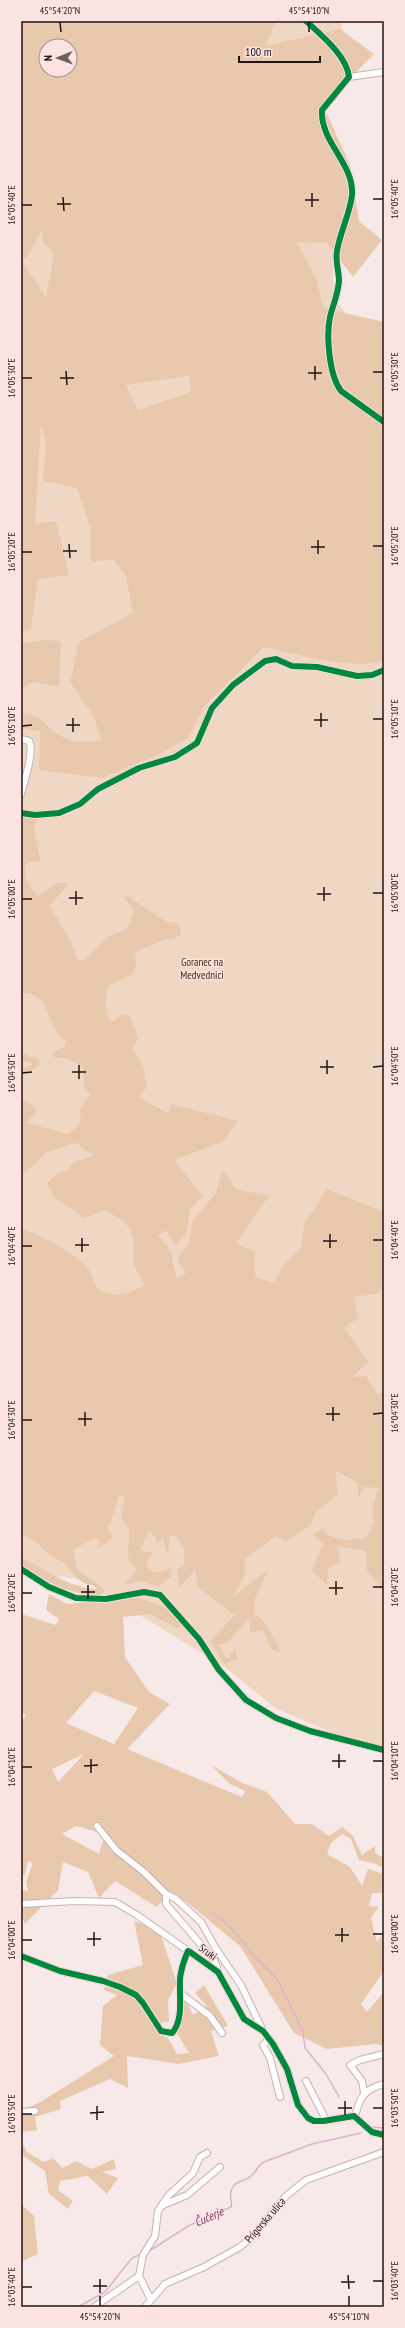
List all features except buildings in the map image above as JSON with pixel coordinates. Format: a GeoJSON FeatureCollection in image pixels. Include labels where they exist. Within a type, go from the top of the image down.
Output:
{"type":"FeatureCollection","features":[{"type":"Feature","properties":{"kind":"street"},"geometry":{"type":"LineString","coordinates":[[306,21],[348,67],[349,77]]}},
{"type":"Feature","properties":{"kind":"street"},"geometry":{"type":"LineString","coordinates":[[384,72],[349,77],[322,110],[322,123],[344,164],[351,183],[352,193],[337,250],[337,295],[331,316],[328,336],[336,384],[341,391],[384,422]]}},
{"type":"Feature","properties":{"kind":"street"},"geometry":{"type":"LineString","coordinates":[[21,812],[35,815],[59,813],[80,804],[98,789],[139,768],[175,757],[197,743],[212,708],[233,685],[265,661],[276,658],[292,666],[317,667],[357,676],[372,675],[384,670]]}},
{"type":"Feature","properties":{"kind":"street"},"geometry":{"type":"LineString","coordinates":[[21,739],[29,741],[31,744],[30,760],[21,794]]}},
{"type":"Feature","properties":{"kind":"street"},"geometry":{"type":"LineString","coordinates":[[21,1568],[49,1587],[76,1598],[106,1599],[144,1592],[160,1595],[199,1639],[219,1670],[246,1700],[276,1718],[310,1731],[384,1750]]}},
{"type":"Feature","properties":{"kind":"street"},"geometry":{"type":"LineString","coordinates":[[97,1826],[116,1850],[144,1872],[166,1894],[176,1899],[200,1922],[216,1949],[241,1985],[263,2031]]}},
{"type":"Feature","properties":{"kind":"street"},"geometry":{"type":"LineString","coordinates":[[166,1894],[166,1904],[214,1960],[217,1967],[216,1971]]}},
{"type":"Feature","properties":{"kind":"street"},"geometry":{"type":"LineString","coordinates":[[21,1904],[75,1901],[115,1902],[137,1915],[188,1951]]}},
{"type":"Feature","properties":{"kind":"street","name":"Sruki"},"geometry":{"type":"LineString","coordinates":[[21,1956],[60,1971],[103,1981],[136,1995],[161,2031],[167,2034],[172,2033],[177,2026],[180,1978],[188,1951],[216,1971],[244,2019],[263,2031],[269,2039],[287,2069],[301,2110],[314,2121],[347,2116],[355,2117]]}},
{"type":"Feature","properties":{"kind":"street"},"geometry":{"type":"LineString","coordinates":[[180,1993],[210,2016],[222,2033]]}},
{"type":"Feature","properties":{"kind":"street"},"geometry":{"type":"LineString","coordinates":[[269,2039],[263,2042],[263,2044],[270,2058],[280,2096]]}},
{"type":"Feature","properties":{"kind":"street"},"geometry":{"type":"LineString","coordinates":[[384,2054],[360,2060],[350,2065],[362,2081],[364,2092],[358,2104],[355,2117],[372,2132],[384,2135]]}},
{"type":"Feature","properties":{"kind":"street"},"geometry":{"type":"LineString","coordinates":[[306,2081],[326,2120]]}},
{"type":"Feature","properties":{"kind":"street"},"geometry":{"type":"LineString","coordinates":[[364,2092],[384,2084]]}},
{"type":"Feature","properties":{"kind":"street"},"geometry":{"type":"LineString","coordinates":[[21,2112],[35,2111]]}},
{"type":"Feature","properties":{"kind":"street","name":"Prigorska ulica"},"geometry":{"type":"LineString","coordinates":[[145,2307],[165,2284],[204,2267],[240,2247],[259,2230],[286,2196],[306,2180],[384,2152]]}},
{"type":"Feature","properties":{"kind":"street"},"geometry":{"type":"LineString","coordinates":[[151,2300],[139,2276],[144,2254],[155,2236],[156,2219],[161,2206],[168,2196],[193,2173],[200,2157],[207,2154]]}},
{"type":"Feature","properties":{"kind":"street"},"geometry":{"type":"LineString","coordinates":[[161,2206],[187,2195],[220,2167]]}},
{"type":"Feature","properties":{"kind":"street"},"geometry":{"type":"LineString","coordinates":[[94,2307],[139,2276]]}},
{"type":"Feature","properties":{"kind":"green space","name":"Goranec na Medvednici"},"geometry":{"type":"Polygon","coordinates":[[[21,21],[341,21],[346,71],[316,116],[348,170],[336,238],[333,274],[334,290],[338,303],[384,364],[384,1751],[365,1747],[275,1708],[226,1668],[81,1579],[21,1572],[21,21]]]}},
{"type":"Feature","properties":{"kind":"shaded area"},"geometry":{"type":"Polygon","coordinates":[[[21,21],[276,21],[265,46],[340,29],[374,54],[323,105],[350,165],[359,221],[382,240],[353,277],[327,243],[297,242],[317,281],[323,308],[384,322],[384,660],[373,663],[343,663],[264,647],[205,705],[188,738],[155,756],[102,778],[39,770],[40,731],[21,728],[21,713],[35,716],[67,739],[79,741],[102,741],[93,715],[70,682],[79,642],[133,613],[126,576],[113,559],[91,562],[90,527],[77,488],[43,481],[46,442],[41,423],[35,525],[56,521],[69,575],[38,579],[31,629],[21,632],[21,21]],[[42,230],[28,255],[22,261],[46,298],[54,254],[43,242],[42,230]],[[189,376],[126,385],[138,410],[191,392],[189,376]]]}},
{"type":"Feature","properties":{"kind":"shaded area"},"geometry":{"type":"Polygon","coordinates":[[[46,640],[61,641],[59,686],[33,682],[21,689],[21,644],[46,640]]]}},
{"type":"Feature","properties":{"kind":"shaded area"},"geometry":{"type":"Polygon","coordinates":[[[21,815],[38,816],[34,830],[41,861],[30,862],[25,866],[26,878],[32,889],[37,896],[57,883],[69,883],[50,906],[70,940],[78,960],[84,961],[108,937],[128,928],[134,910],[125,899],[127,896],[167,922],[175,922],[181,928],[180,936],[161,941],[135,952],[136,964],[133,974],[108,986],[106,995],[106,1009],[111,1022],[123,1014],[130,1016],[138,1038],[133,1049],[143,1066],[147,1087],[139,1097],[169,1114],[171,1104],[238,1121],[222,1142],[174,1160],[203,1196],[190,1209],[187,1232],[175,1246],[166,1230],[158,1236],[170,1250],[177,1279],[186,1273],[177,1259],[190,1241],[192,1222],[216,1193],[222,1170],[236,1189],[269,1196],[236,1243],[255,1252],[255,1277],[274,1283],[282,1267],[301,1248],[304,1225],[327,1189],[384,1212],[384,1283],[379,1293],[354,1297],[358,1318],[344,1328],[369,1362],[352,1377],[366,1376],[377,1394],[384,1392],[384,1590],[367,1572],[366,1551],[337,1546],[341,1562],[328,1568],[327,1585],[312,1571],[323,1544],[313,1535],[323,1528],[327,1535],[344,1540],[366,1538],[374,1522],[372,1510],[378,1488],[363,1487],[358,1500],[358,1483],[335,1470],[338,1494],[315,1513],[311,1525],[285,1542],[276,1536],[245,1559],[245,1574],[233,1597],[269,1569],[255,1598],[254,1614],[258,1616],[266,1625],[280,1652],[271,1649],[264,1631],[250,1632],[249,1619],[228,1642],[219,1645],[226,1658],[231,1657],[230,1654],[235,1649],[238,1659],[224,1664],[210,1641],[239,1611],[234,1615],[198,1587],[195,1570],[180,1587],[177,1569],[184,1566],[184,1548],[176,1535],[170,1537],[168,1556],[163,1537],[156,1544],[156,1538],[149,1531],[140,1551],[152,1552],[146,1566],[155,1573],[166,1571],[171,1566],[171,1577],[158,1587],[142,1581],[125,1584],[137,1570],[128,1559],[129,1530],[121,1517],[125,1497],[119,1495],[112,1519],[107,1527],[112,1538],[98,1549],[99,1539],[94,1538],[73,1550],[77,1569],[104,1589],[103,1594],[92,1595],[81,1593],[59,1586],[39,1576],[21,1563],[21,1558],[25,1559],[50,1574],[77,1586],[97,1589],[93,1585],[80,1581],[63,1563],[51,1556],[35,1542],[21,1535],[21,1229],[29,1231],[47,1240],[74,1256],[87,1267],[97,1287],[104,1292],[116,1295],[128,1293],[144,1285],[133,1263],[134,1242],[130,1229],[124,1222],[106,1210],[84,1218],[54,1197],[47,1183],[58,1173],[69,1170],[72,1163],[92,1156],[93,1154],[81,1148],[80,1144],[75,1143],[45,1153],[37,1163],[21,1175],[21,1100],[31,1103],[36,1112],[27,1123],[68,1134],[75,1129],[79,1123],[80,1108],[90,1095],[84,1085],[83,1067],[67,1058],[55,1058],[52,1053],[65,1046],[66,1041],[59,1036],[45,1006],[39,999],[32,995],[21,993],[21,815]]]}},
{"type":"Feature","properties":{"kind":"shaded area"},"geometry":{"type":"Polygon","coordinates":[[[21,1053],[39,1059],[39,1066],[21,1075],[21,1069],[32,1065],[32,1063],[21,1060],[21,1053]]]}},
{"type":"Feature","properties":{"kind":"shaded area"},"geometry":{"type":"Polygon","coordinates":[[[49,1594],[67,1604],[139,1598],[163,1606],[185,1626],[177,1628],[150,1614],[123,1617],[125,1657],[149,1692],[170,1704],[127,1749],[242,1797],[245,1791],[230,1784],[211,1765],[242,1783],[267,1792],[295,1824],[312,1824],[329,1836],[342,1827],[353,1836],[362,1855],[375,1846],[375,1853],[384,1858],[384,1868],[376,1864],[359,1860],[351,1839],[342,1834],[331,1843],[327,1854],[350,1867],[362,1886],[368,1869],[384,1874],[382,1893],[372,1893],[369,1906],[379,1907],[371,1918],[377,1942],[384,1932],[384,1971],[361,2004],[367,2012],[384,1992],[384,2046],[375,2044],[327,2049],[294,2033],[240,1946],[189,1904],[170,1892],[157,1907],[115,1881],[99,1898],[88,1872],[63,1862],[58,1890],[25,1924],[21,1913],[21,1890],[28,1891],[26,1882],[33,1863],[28,1861],[25,1875],[21,1874],[21,1721],[26,1715],[21,1712],[21,1614],[56,1625],[59,1619],[46,1610],[49,1594]],[[94,1691],[66,1723],[114,1744],[138,1708],[94,1691]],[[84,1754],[52,1769],[58,1782],[84,1754]],[[76,1826],[62,1834],[99,1854],[105,1834],[76,1826]]]}},
{"type":"Feature","properties":{"kind":"shaded area"},"geometry":{"type":"Polygon","coordinates":[[[134,1921],[159,1930],[177,1983],[168,2000],[169,2022],[162,2022],[164,2037],[168,2038],[177,2054],[189,2053],[177,2033],[184,1996],[193,2015],[207,2006],[195,1993],[204,1985],[228,2026],[211,2031],[219,2056],[179,2064],[127,2056],[128,2088],[110,2079],[60,2101],[61,2109],[35,2117],[37,2130],[21,2132],[21,2111],[42,2101],[114,2056],[100,2045],[103,2006],[117,1995],[104,1990],[108,1975],[143,1965],[134,1921]]]}},
{"type":"Feature","properties":{"kind":"shaded area"},"geometry":{"type":"Polygon","coordinates":[[[21,2141],[27,2152],[44,2162],[53,2158],[62,2168],[76,2161],[92,2169],[114,2159],[116,2169],[102,2172],[118,2178],[107,2194],[88,2176],[60,2181],[58,2190],[73,2201],[68,2209],[49,2194],[45,2171],[21,2154],[21,2141]]]}},
{"type":"Feature","properties":{"kind":"shaded area"},"geometry":{"type":"Polygon","coordinates":[[[21,2204],[34,2216],[38,2254],[22,2261],[21,2204]]]}},
{"type":"Feature","properties":{"kind":"waterway"},"geometry":{"type":"LineString","coordinates":[[212,1913],[224,1921],[241,1939],[253,1955],[277,1979],[303,2032],[305,2048],[326,2074],[339,2097]]}},
{"type":"Feature","properties":{"kind":"waterway","name":"Čučerje"},"geometry":{"type":"LineString","coordinates":[[371,2127],[384,2128]]}},
{"type":"Feature","properties":{"kind":"waterway","name":"Čučerje"},"geometry":{"type":"LineString","coordinates":[[146,2253],[190,2225],[231,2207],[232,2187],[251,2176],[264,2162],[312,2144],[361,2133]]}},
{"type":"Feature","properties":{"kind":"waterway","name":"Čučerje"},"geometry":{"type":"LineString","coordinates":[[78,2307],[105,2292],[132,2258],[141,2254]]}},
{"type":"Feature","properties":{"kind":"cycle path"},"geometry":{"type":"LineString","coordinates":[[306,21],[326,39],[344,61],[349,77],[322,110],[326,132],[348,173],[352,195],[338,244],[337,262],[339,281],[337,295],[330,317],[328,334],[331,366],[341,391],[384,422]]}},
{"type":"Feature","properties":{"kind":"cycle path"},"geometry":{"type":"LineString","coordinates":[[21,813],[35,815],[59,813],[80,804],[98,789],[139,768],[175,757],[197,743],[212,708],[233,685],[265,661],[276,659],[292,666],[317,667],[357,676],[372,675],[384,670]]}},
{"type":"Feature","properties":{"kind":"cycle path"},"geometry":{"type":"LineString","coordinates":[[21,1569],[49,1587],[76,1598],[106,1599],[144,1592],[160,1595],[199,1639],[219,1670],[246,1700],[276,1718],[310,1731],[384,1750]]}},
{"type":"Feature","properties":{"kind":"cycle path"},"geometry":{"type":"LineString","coordinates":[[21,1956],[60,1971],[103,1981],[136,1995],[161,2031],[172,2033],[176,2028],[180,2014],[180,1975],[188,1951],[218,1972],[244,2019],[263,2031],[273,2044],[287,2069],[298,2105],[308,2118],[314,2121],[323,2121],[354,2116],[372,2132],[384,2135]]}}]}
